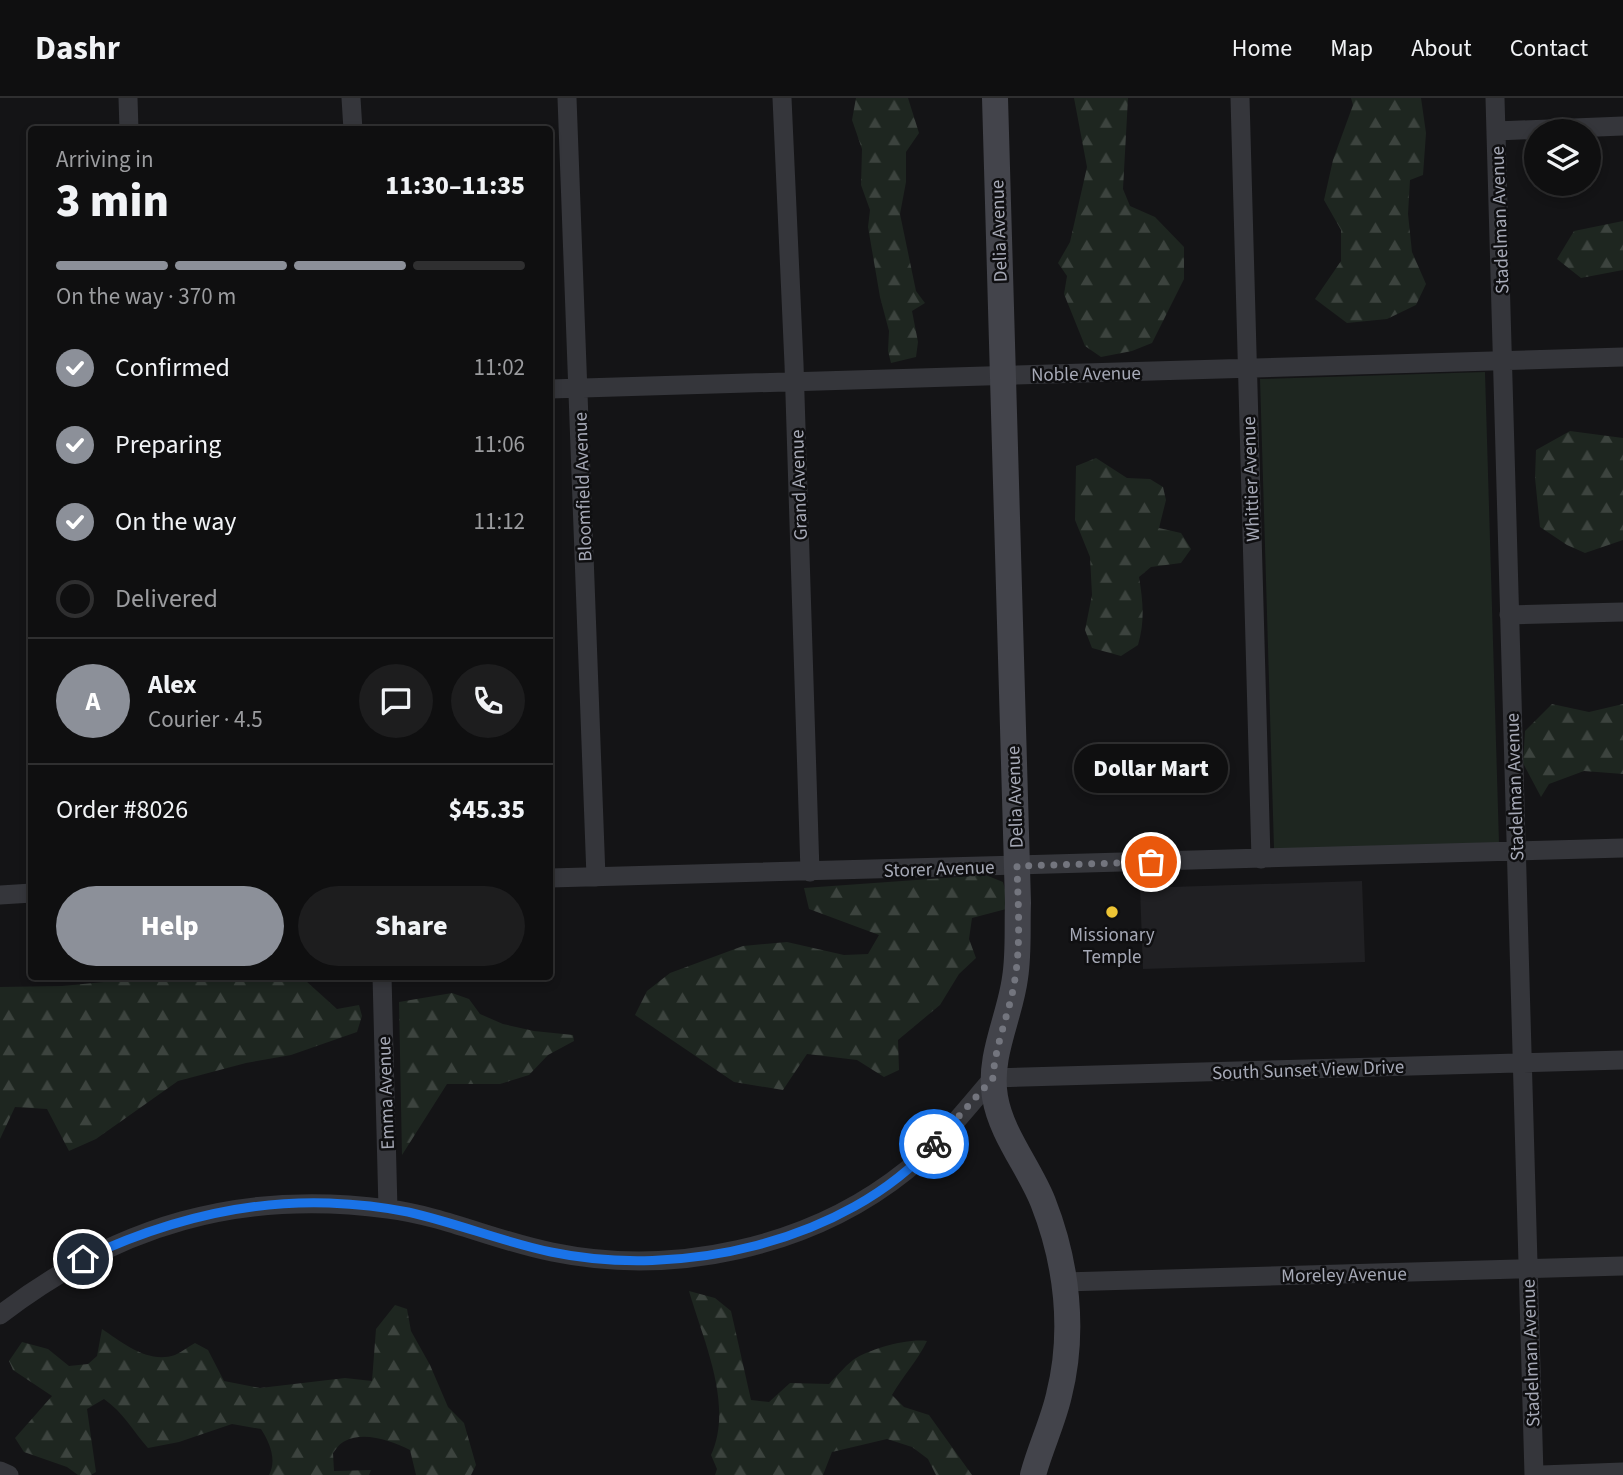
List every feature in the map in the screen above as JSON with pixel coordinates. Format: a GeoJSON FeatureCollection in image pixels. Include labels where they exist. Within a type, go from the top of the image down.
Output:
{"type":"FeatureCollection","features":[{"type":"Feature","properties":{"kind":"street"},"geometry":{"type":"LineString","coordinates":[[128,98],[129,126]]}},
{"type":"Feature","properties":{"kind":"street"},"geometry":{"type":"LineString","coordinates":[[351,98],[353,126]]}},
{"type":"Feature","properties":{"kind":"street","name":"Bloomfield Avenue"},"geometry":{"type":"LineString","coordinates":[[567,98],[596,877]]}},
{"type":"Feature","properties":{"kind":"street","name":"Grand Avenue"},"geometry":{"type":"LineString","coordinates":[[782,98],[810,872]]}},
{"type":"Feature","properties":{"kind":"street","name":"Delia Avenue"},"geometry":{"type":"LineString","coordinates":[[995,98],[1017,866],[1016,976],[993,1078],[995,1099],[1004,1126],[1034,1182],[1052,1225],[1068,1303],[1065,1369],[1051,1424],[1033,1475]]}},
{"type":"Feature","properties":{"kind":"street","name":"Whittier Avenue"},"geometry":{"type":"LineString","coordinates":[[1240,98],[1261,859]]}},
{"type":"Feature","properties":{"kind":"street","name":"Stadelman Avenue"},"geometry":{"type":"LineString","coordinates":[[1495,98],[1534,1475]]}},
{"type":"Feature","properties":{"kind":"street"},"geometry":{"type":"LineString","coordinates":[[1496,131],[1623,126]]}},
{"type":"Feature","properties":{"kind":"street","name":"Noble Avenue"},"geometry":{"type":"LineString","coordinates":[[553,389],[1623,357]]}},
{"type":"Feature","properties":{"kind":"street"},"geometry":{"type":"LineString","coordinates":[[1509,615],[1623,612]]}},
{"type":"Feature","properties":{"kind":"street","name":"Storer Avenue"},"geometry":{"type":"LineString","coordinates":[[553,878],[1623,848]]}},
{"type":"Feature","properties":{"kind":"street"},"geometry":{"type":"LineString","coordinates":[[0,895],[28,893]]}},
{"type":"Feature","properties":{"kind":"street","name":"Emma Avenue"},"geometry":{"type":"LineString","coordinates":[[382,980],[388,1209]]}},
{"type":"Feature","properties":{"kind":"street","name":"South Sunset View Drive"},"geometry":{"type":"LineString","coordinates":[[993,1078],[1623,1060]]}},
{"type":"Feature","properties":{"kind":"street"},"geometry":{"type":"LineString","coordinates":[[0,1315],[83,1259],[112,1245],[175,1222],[254,1206],[331,1203],[388,1209],[447,1222],[521,1245],[599,1260],[669,1260],[732,1251],[777,1239],[819,1223],[879,1191],[924,1155],[993,1078]]}},
{"type":"Feature","properties":{"kind":"street","name":"Moreley Avenue"},"geometry":{"type":"LineString","coordinates":[[1064,1282],[1623,1266]]}},
{"type":"Feature","properties":{"kind":"street"},"geometry":{"type":"LineString","coordinates":[[0,1471],[9,1475]]}},
{"type":"Feature","properties":{"kind":"street"},"geometry":{"type":"LineString","coordinates":[[1541,1475],[1623,1472]]}},
{"type":"Feature","properties":{"kind":"shaded area"},"geometry":{"type":"Polygon","coordinates":[[[1362,881],[1365,962],[1143,969],[1140,888],[1362,881]]]}},
{"type":"Feature","properties":{"kind":"green space"},"geometry":{"type":"Polygon","coordinates":[[[856,98],[908,98],[919,133],[906,152],[906,182],[900,214],[916,291],[925,303],[912,311],[918,342],[916,357],[891,363],[888,351],[889,331],[868,227],[870,210],[861,185],[862,149],[852,120],[856,98]]]}},
{"type":"Feature","properties":{"kind":"green space"},"geometry":{"type":"Polygon","coordinates":[[[1074,98],[1128,98],[1123,189],[1130,206],[1155,217],[1184,247],[1184,279],[1152,343],[1132,351],[1101,357],[1085,346],[1064,294],[1067,276],[1058,263],[1070,242],[1087,167],[1074,98]]]}},
{"type":"Feature","properties":{"kind":"green space"},"geometry":{"type":"Polygon","coordinates":[[[1351,98],[1421,98],[1426,133],[1423,175],[1410,180],[1408,214],[1412,252],[1426,284],[1416,305],[1387,319],[1347,323],[1315,299],[1341,261],[1341,230],[1324,200],[1333,160],[1353,105],[1351,98]]]}},
{"type":"Feature","properties":{"kind":"green space"},"geometry":{"type":"Polygon","coordinates":[[[1623,221],[1623,270],[1581,278],[1557,259],[1574,231],[1623,221]]]}},
{"type":"Feature","properties":{"kind":"green space"},"geometry":{"type":"Polygon","coordinates":[[[1485,372],[1499,843],[1274,849],[1260,379],[1485,372]]]}},
{"type":"Feature","properties":{"kind":"green space"},"geometry":{"type":"Polygon","coordinates":[[[1570,431],[1623,438],[1623,540],[1585,553],[1540,527],[1535,478],[1536,450],[1570,431]]]}},
{"type":"Feature","properties":{"kind":"green space"},"geometry":{"type":"Polygon","coordinates":[[[1096,458],[1127,478],[1150,479],[1163,487],[1166,500],[1159,528],[1181,533],[1191,549],[1181,563],[1151,567],[1139,577],[1142,628],[1138,645],[1121,656],[1092,648],[1085,630],[1092,595],[1090,557],[1075,520],[1076,466],[1096,458]]]}},
{"type":"Feature","properties":{"kind":"green space"},"geometry":{"type":"Polygon","coordinates":[[[1552,704],[1589,712],[1623,704],[1623,774],[1584,771],[1549,784],[1541,797],[1523,763],[1525,731],[1552,704]]]}},
{"type":"Feature","properties":{"kind":"green space"},"geometry":{"type":"Polygon","coordinates":[[[988,876],[1003,882],[1010,908],[972,918],[969,939],[976,958],[959,974],[940,1005],[898,1040],[899,1070],[884,1077],[857,1060],[807,1054],[783,1090],[734,1082],[635,1015],[647,991],[670,973],[743,946],[787,942],[844,955],[868,954],[879,935],[809,909],[804,888],[988,876]]]}},
{"type":"Feature","properties":{"kind":"green space"},"geometry":{"type":"Polygon","coordinates":[[[125,980],[306,981],[337,1009],[359,1005],[362,1016],[357,1032],[291,1055],[246,1063],[178,1081],[96,1139],[69,1151],[47,1109],[15,1107],[0,1139],[0,987],[62,986],[125,980]]]}},
{"type":"Feature","properties":{"kind":"green space"},"geometry":{"type":"Polygon","coordinates":[[[452,993],[469,999],[480,1014],[503,1024],[534,1031],[573,1035],[574,1041],[548,1055],[529,1075],[500,1084],[447,1084],[402,1155],[399,1002],[452,993]]]}},
{"type":"Feature","properties":{"kind":"green space"},"geometry":{"type":"Polygon","coordinates":[[[689,1291],[715,1298],[731,1311],[751,1400],[769,1402],[790,1383],[829,1384],[853,1360],[869,1352],[899,1343],[927,1341],[892,1395],[904,1407],[929,1415],[972,1475],[936,1475],[928,1459],[912,1447],[887,1439],[832,1452],[823,1475],[715,1475],[717,1469],[711,1455],[717,1436],[718,1394],[689,1291]]]}},
{"type":"Feature","properties":{"kind":"green space"},"geometry":{"type":"Polygon","coordinates":[[[395,1305],[407,1309],[411,1331],[430,1365],[448,1407],[464,1423],[476,1465],[471,1475],[416,1475],[410,1450],[387,1441],[361,1437],[341,1443],[333,1453],[334,1471],[371,1470],[369,1475],[269,1475],[271,1452],[261,1429],[232,1424],[179,1442],[148,1448],[104,1399],[87,1409],[96,1472],[91,1475],[78,1475],[67,1467],[24,1452],[15,1438],[52,1396],[13,1370],[9,1361],[22,1342],[48,1349],[69,1366],[88,1364],[97,1356],[102,1329],[136,1351],[155,1357],[175,1355],[195,1343],[208,1350],[224,1381],[260,1388],[345,1378],[372,1381],[376,1329],[395,1305]]]}},
{"type":"Feature","properties":{"kind":"way so far"},"geometry":{"type":"LineString","coordinates":[[934,1144],[993,1078],[998,1046],[1008,1017],[1016,976],[1017,866],[1151,862]]}},
{"type":"Feature","properties":{"kind":"place","name":"Dollar Mart"},"geometry":{"type":"Point","coordinates":[1151,862]}},
{"type":"Feature","properties":{"kind":"place","name":"Missionary Temple"},"geometry":{"type":"Point","coordinates":[1112,912]}},
{"type":"Feature","properties":{"kind":"route"},"geometry":{"type":"LineString","coordinates":[[83,1259],[112,1245],[175,1222],[254,1206],[304,1203],[331,1203],[408,1212],[521,1245],[599,1260],[669,1260],[710,1255],[777,1239],[856,1205],[906,1170],[934,1144]]}}]}
